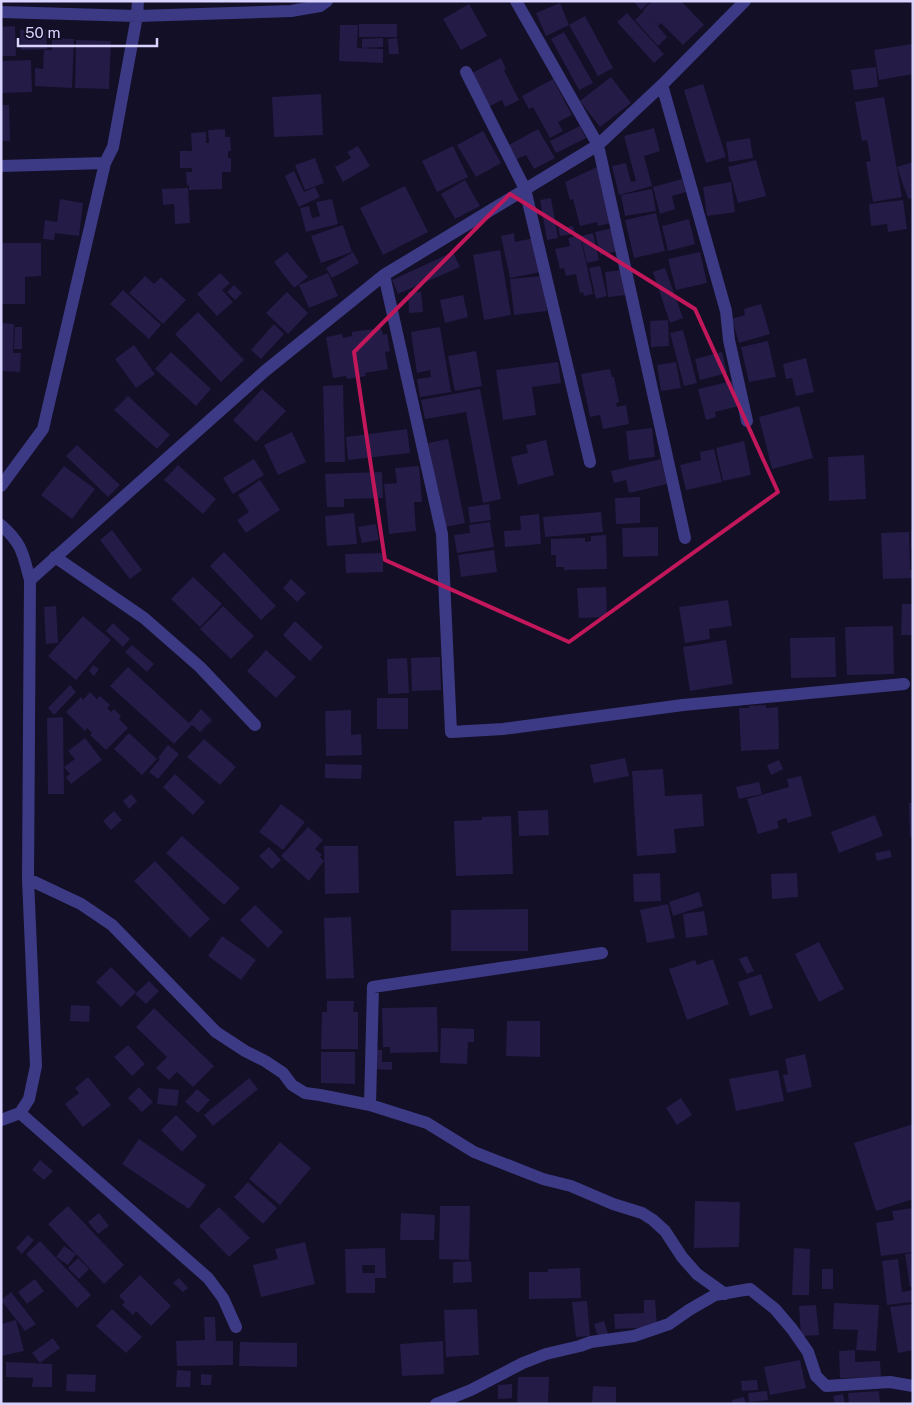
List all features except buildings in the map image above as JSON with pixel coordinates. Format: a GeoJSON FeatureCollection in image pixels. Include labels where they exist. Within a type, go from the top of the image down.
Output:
{"type":"FeatureCollection","features":[{"type":"Feature","properties":{"kind":"street"},"geometry":{"type":"LineString","coordinates":[[1,486],[43,430],[105,163],[113,147],[137,16],[138,1]]}},
{"type":"Feature","properties":{"kind":"street"},"geometry":{"type":"LineString","coordinates":[[1,12],[137,16],[291,11],[320,6],[326,1]]}},
{"type":"Feature","properties":{"kind":"street"},"geometry":{"type":"LineString","coordinates":[[516,1],[598,145],[685,538]]}},
{"type":"Feature","properties":{"kind":"street"},"geometry":{"type":"LineString","coordinates":[[30,580],[265,371],[384,275],[598,145],[662,85],[745,1]]}},
{"type":"Feature","properties":{"kind":"street"},"geometry":{"type":"LineString","coordinates":[[466,72],[525,189],[590,462]]}},
{"type":"Feature","properties":{"kind":"street"},"geometry":{"type":"LineString","coordinates":[[662,85],[726,311],[729,340],[747,421]]}},
{"type":"Feature","properties":{"kind":"street"},"geometry":{"type":"LineString","coordinates":[[1,166],[105,163]]}},
{"type":"Feature","properties":{"kind":"street"},"geometry":{"type":"LineString","coordinates":[[384,275],[442,534],[451,732],[503,729],[683,705],[904,684]]}},
{"type":"Feature","properties":{"kind":"street"},"geometry":{"type":"LineString","coordinates":[[1,525],[14,536],[23,554],[30,580],[28,879],[36,1066],[30,1099],[20,1113],[1,1120]]}},
{"type":"Feature","properties":{"kind":"street"},"geometry":{"type":"LineString","coordinates":[[55,557],[144,618],[200,667],[255,725]]}},
{"type":"Feature","properties":{"kind":"street"},"geometry":{"type":"LineString","coordinates":[[28,879],[81,904],[112,925],[216,1032],[245,1052],[265,1061],[283,1073],[292,1085],[305,1093],[320,1094],[370,1105],[427,1123],[474,1152],[543,1179],[571,1186],[613,1204],[642,1213],[653,1220],[664,1231],[682,1257],[697,1274],[725,1294]]}},
{"type":"Feature","properties":{"kind":"street"},"geometry":{"type":"LineString","coordinates":[[370,1105],[373,987],[602,953]]}},
{"type":"Feature","properties":{"kind":"street"},"geometry":{"type":"LineString","coordinates":[[20,1113],[208,1278],[223,1298],[236,1327]]}},
{"type":"Feature","properties":{"kind":"street"},"geometry":{"type":"LineString","coordinates":[[436,1404],[471,1390],[523,1363],[546,1354],[591,1342],[634,1336],[669,1324],[714,1295],[750,1289],[775,1309],[808,1352],[816,1376],[826,1386],[890,1382],[913,1386]]}},
{"type":"Feature","properties":{"kind":"highlighted area"},"geometry":{"type":"Polygon","coordinates":[[[510,194],[695,309],[778,492],[569,642],[385,560],[354,352],[510,194]]]}}]}
